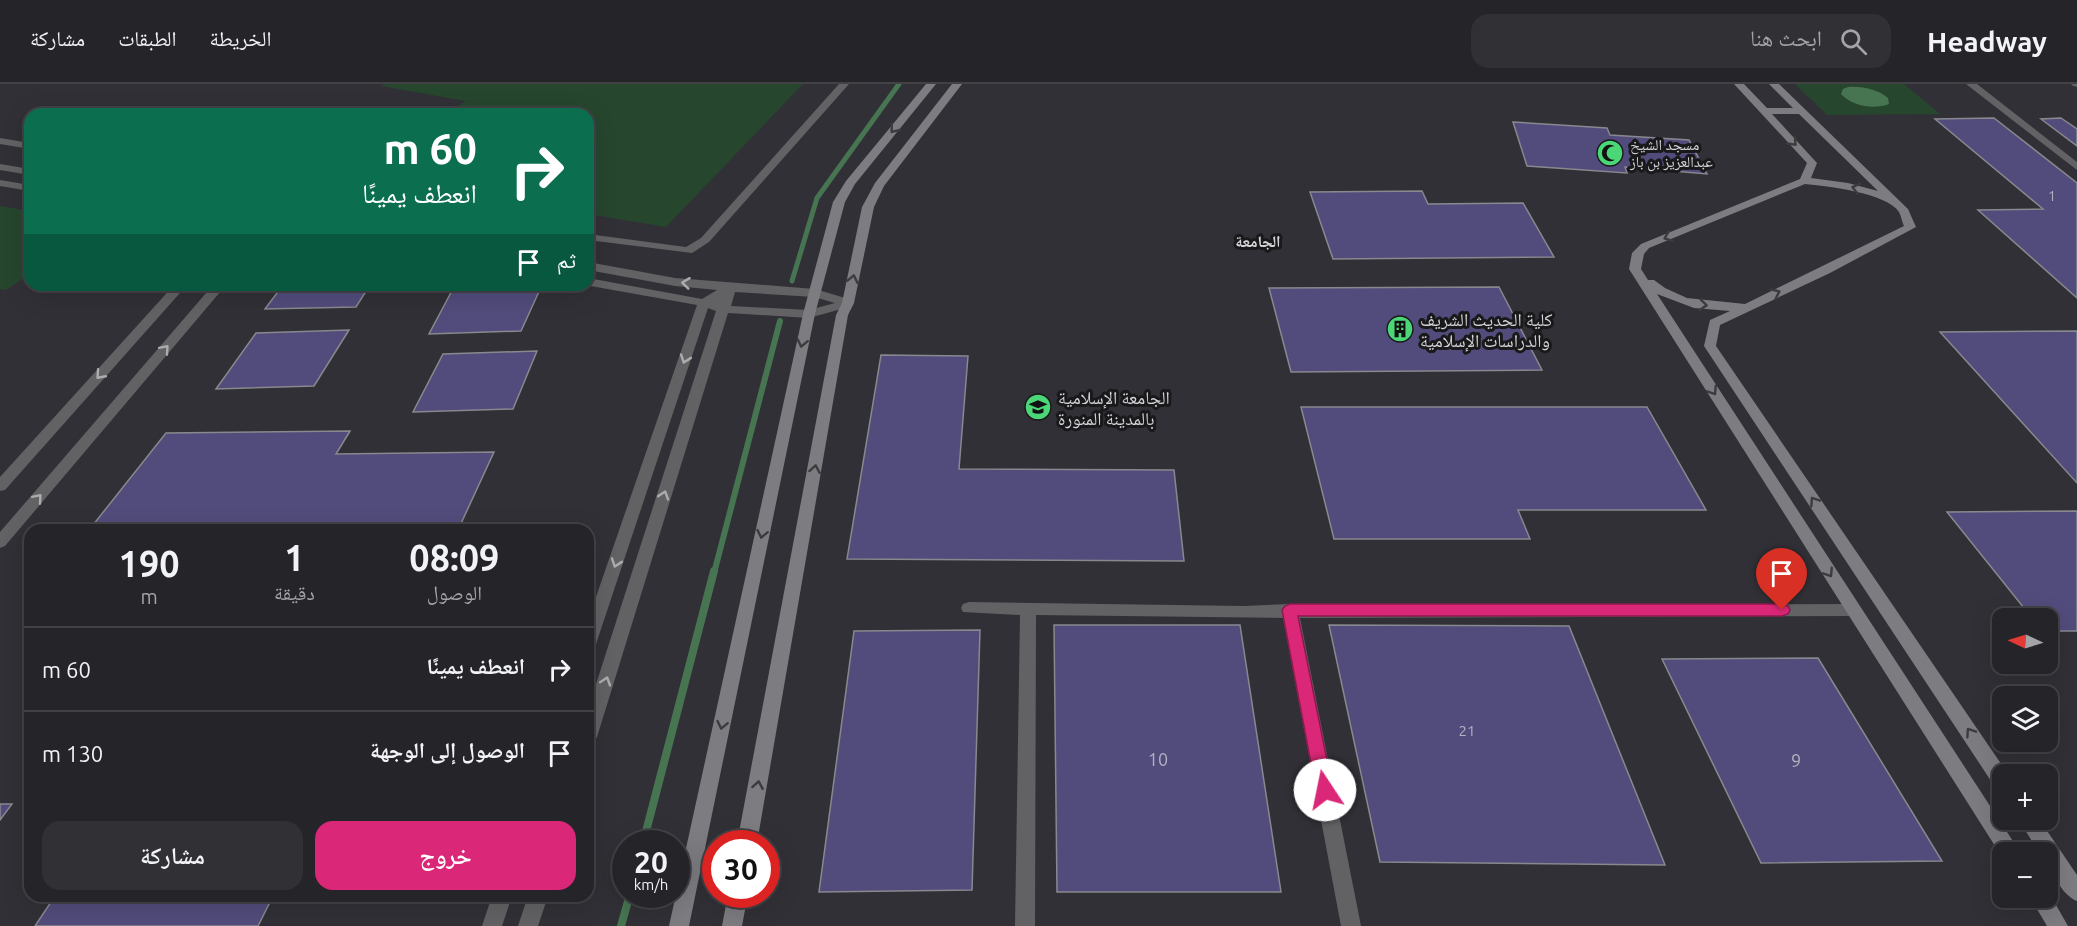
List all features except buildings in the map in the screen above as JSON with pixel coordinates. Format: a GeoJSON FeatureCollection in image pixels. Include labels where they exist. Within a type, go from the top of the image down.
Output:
{"type":"FeatureCollection","features":[{"type":"Feature","properties":{"kind":"main road"},"geometry":{"type":"LineString","coordinates":[[679,926],[808,314],[839,202],[850,183],[931,84]]}},
{"type":"Feature","properties":{"kind":"main road"},"geometry":{"type":"LineString","coordinates":[[749,830],[842,315],[848,303],[868,207],[879,185],[957,84]]}},
{"type":"Feature","properties":{"kind":"main road"},"geometry":{"type":"LineString","coordinates":[[1739,84],[1812,164],[1804,181]]}},
{"type":"Feature","properties":{"kind":"main road"},"geometry":{"type":"LineString","coordinates":[[1773,84],[1904,211],[1910,227],[1714,323],[1710,346],[1992,766]]}},
{"type":"Feature","properties":{"kind":"main road"},"geometry":{"type":"LineString","coordinates":[[1764,111],[1802,111]]}},
{"type":"Feature","properties":{"kind":"main road"},"geometry":{"type":"LineString","coordinates":[[1904,211],[1879,195],[1855,187],[1804,181],[1645,246],[1638,253],[1635,269],[2004,842]]}},
{"type":"Feature","properties":{"kind":"main road"},"geometry":{"type":"LineString","coordinates":[[1635,269],[1664,295],[1699,306],[1746,307]]}},
{"type":"Feature","properties":{"kind":"main road"},"geometry":{"type":"LineString","coordinates":[[2035,830],[2077,892]]}},
{"type":"Feature","properties":{"kind":"main road"},"geometry":{"type":"LineString","coordinates":[[732,926],[735,908]]}},
{"type":"Feature","properties":{"kind":"main road"},"geometry":{"type":"LineString","coordinates":[[2047,908],[2058,926]]}},
{"type":"Feature","properties":{"kind":"street"},"geometry":{"type":"LineString","coordinates":[[594,238],[688,251],[705,240],[844,84]]}},
{"type":"Feature","properties":{"kind":"street"},"geometry":{"type":"LineString","coordinates":[[1971,84],[2077,167]]}},
{"type":"Feature","properties":{"kind":"street"},"geometry":{"type":"LineString","coordinates":[[0,141],[24,145]]}},
{"type":"Feature","properties":{"kind":"street"},"geometry":{"type":"LineString","coordinates":[[0,167],[24,171]]}},
{"type":"Feature","properties":{"kind":"street"},"geometry":{"type":"LineString","coordinates":[[0,183],[24,188]]}},
{"type":"Feature","properties":{"kind":"street"},"geometry":{"type":"LineString","coordinates":[[594,267],[675,282],[815,293],[848,303]]}},
{"type":"Feature","properties":{"kind":"street"},"geometry":{"type":"LineString","coordinates":[[594,283],[704,303],[723,309],[808,314],[848,303]]}},
{"type":"Feature","properties":{"kind":"street"},"geometry":{"type":"LineString","coordinates":[[594,626],[704,303],[730,288]]}},
{"type":"Feature","properties":{"kind":"street"},"geometry":{"type":"LineString","coordinates":[[594,718],[730,288]]}},
{"type":"Feature","properties":{"kind":"street"},"geometry":{"type":"LineString","coordinates":[[0,486],[176,291]]}},
{"type":"Feature","properties":{"kind":"street"},"geometry":{"type":"LineString","coordinates":[[0,542],[215,291]]}},
{"type":"Feature","properties":{"kind":"street"},"geometry":{"type":"LineString","coordinates":[[969,609],[1853,610]]}},
{"type":"Feature","properties":{"kind":"street"},"geometry":{"type":"LineString","coordinates":[[1025,926],[1028,609]]}},
{"type":"Feature","properties":{"kind":"street"},"geometry":{"type":"LineString","coordinates":[[1290,610],[1351,926]]}},
{"type":"Feature","properties":{"kind":"street"},"geometry":{"type":"LineString","coordinates":[[492,926],[500,902]]}},
{"type":"Feature","properties":{"kind":"street"},"geometry":{"type":"LineString","coordinates":[[528,926],[536,902]]}},
{"type":"Feature","properties":{"kind":"shaded area"},"geometry":{"type":"Polygon","coordinates":[[[384,84],[803,84],[666,227],[594,215],[594,108],[455,108],[466,101],[381,86],[384,84]]]}},
{"type":"Feature","properties":{"kind":"shaded area"},"geometry":{"type":"Polygon","coordinates":[[[1795,84],[1904,84],[1940,114],[1827,115],[1795,84]]]}},
{"type":"Feature","properties":{"kind":"shaded area"},"geometry":{"type":"Polygon","coordinates":[[[1848,87],[1874,90],[1888,98],[1889,104],[1877,107],[1857,104],[1841,94],[1843,89],[1848,87]]]}},
{"type":"Feature","properties":{"kind":"shaded area"},"geometry":{"type":"Polygon","coordinates":[[[0,206],[24,210],[24,278],[6,290],[0,289],[0,206]]]}},
{"type":"Feature","properties":{"kind":"waterway"},"geometry":{"type":"LineString","coordinates":[[792,281],[817,198],[899,84]]}},
{"type":"Feature","properties":{"kind":"waterway"},"geometry":{"type":"LineString","coordinates":[[714,573],[780,321]]}},
{"type":"Feature","properties":{"kind":"waterway"},"geometry":{"type":"LineString","coordinates":[[646,830],[714,571]]}},
{"type":"Feature","properties":{"kind":"waterway"},"geometry":{"type":"LineString","coordinates":[[621,926],[626,908]]}},
{"type":"Feature","properties":{"kind":"place","name":"مسجد الشيخ عبدالعزيز بن باز"},"geometry":{"type":"Point","coordinates":[1610,153]}},
{"type":"Feature","properties":{"kind":"place","name":"كلية الحديث الشريف والدراسات الإسلامية"},"geometry":{"type":"Point","coordinates":[1400,329]}},
{"type":"Feature","properties":{"kind":"place","name":"الجامعة الإسلامية بالمدينة المنورة"},"geometry":{"type":"Point","coordinates":[1038,407]}},
{"type":"Feature","properties":{"kind":"district","name":"الجامعة"},"geometry":{"type":"Point","coordinates":[1258,241]}},
{"type":"Feature","properties":{"kind":"route"},"geometry":{"type":"LineString","coordinates":[[1325,790],[1290,610],[1782,610]]}}]}
